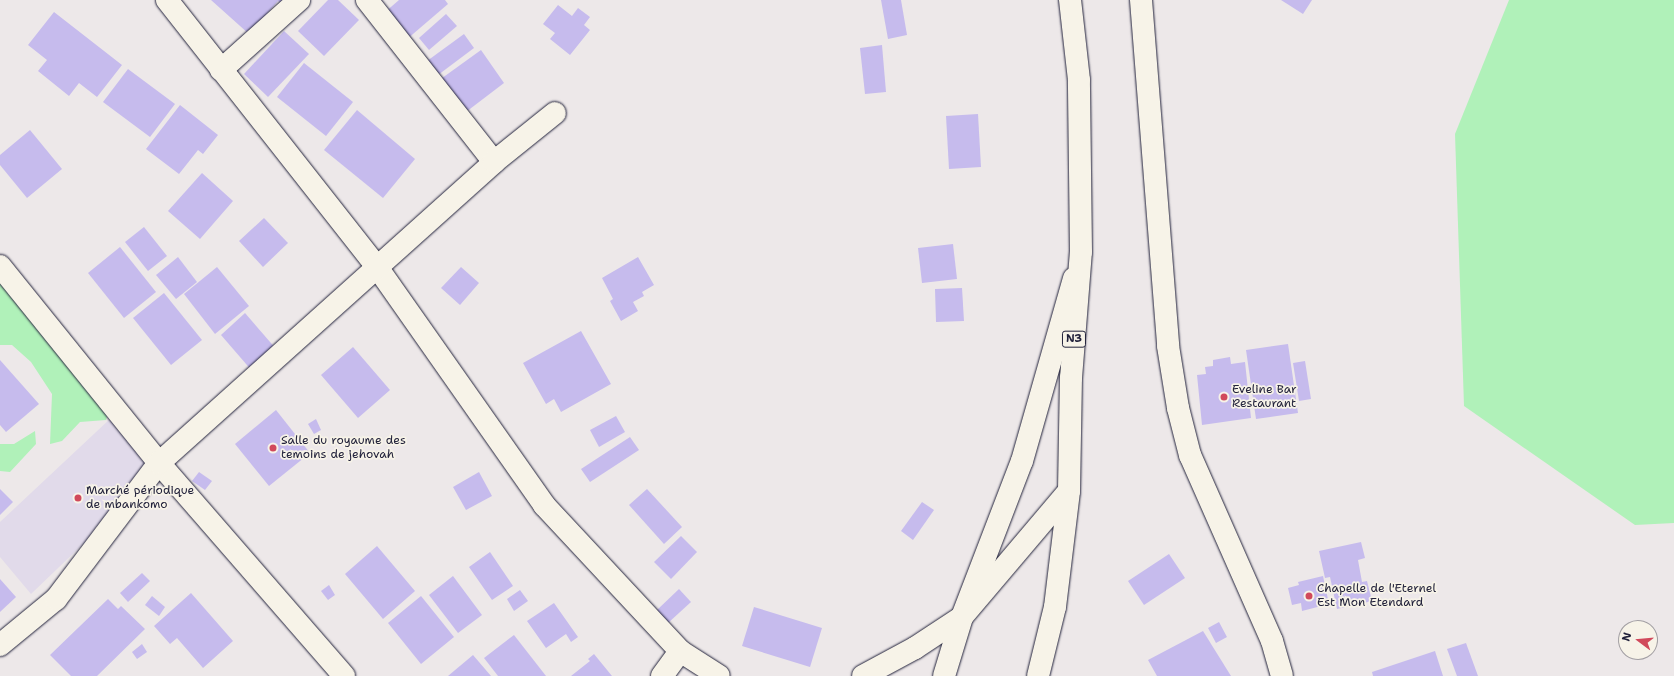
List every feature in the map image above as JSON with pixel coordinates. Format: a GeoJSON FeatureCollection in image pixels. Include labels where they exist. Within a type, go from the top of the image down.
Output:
{"type":"FeatureCollection","features":[{"type":"Feature","properties":{"kind":"main road"},"geometry":{"type":"LineString","coordinates":[[167,0],[377,267],[544,505],[680,651],[720,676]]}},
{"type":"Feature","properties":{"kind":"main road"},"geometry":{"type":"LineString","coordinates":[[221,70],[299,0]]}},
{"type":"Feature","properties":{"kind":"main road"},"geometry":{"type":"LineString","coordinates":[[367,0],[494,162]]}},
{"type":"Feature","properties":{"kind":"main road","name":"N3"},"geometry":{"type":"LineString","coordinates":[[1038,676],[1055,606],[1069,491],[1071,378],[1081,252],[1079,80],[1070,0]]}},
{"type":"Feature","properties":{"kind":"main road"},"geometry":{"type":"LineString","coordinates":[[1144,1],[1168,346],[1178,408],[1190,455],[1272,641],[1282,676]]}},
{"type":"Feature","properties":{"kind":"main road"},"geometry":{"type":"LineString","coordinates":[[0,645],[56,599],[159,463],[494,162],[555,113]]}},
{"type":"Feature","properties":{"kind":"main road"},"geometry":{"type":"LineString","coordinates":[[944,676],[962,617],[1022,461],[1081,252]]}},
{"type":"Feature","properties":{"kind":"main road"},"geometry":{"type":"LineString","coordinates":[[0,266],[159,463],[344,676]]}},
{"type":"Feature","properties":{"kind":"main road"},"geometry":{"type":"LineString","coordinates":[[864,676],[915,648],[962,617],[1069,491]]}},
{"type":"Feature","properties":{"kind":"main road"},"geometry":{"type":"LineString","coordinates":[[662,676],[680,651]]}},
{"type":"Feature","properties":{"kind":"shaded area","name":"Marché périodique de mbankomo"},"geometry":{"type":"Polygon","coordinates":[[[111,418],[155,475],[31,594],[0,557],[0,522],[111,418]]]}},
{"type":"Feature","properties":{"kind":"green space"},"geometry":{"type":"Polygon","coordinates":[[[1509,0],[1674,0],[1674,523],[1635,525],[1464,406],[1455,134],[1509,0]]]}},
{"type":"Feature","properties":{"kind":"green space"},"geometry":{"type":"Polygon","coordinates":[[[0,279],[110,407],[106,420],[80,422],[62,441],[50,444],[52,394],[31,362],[12,345],[0,345],[0,279]]]}},
{"type":"Feature","properties":{"kind":"green space"},"geometry":{"type":"Polygon","coordinates":[[[35,431],[36,444],[10,472],[0,471],[0,444],[14,444],[35,431]]]}},
{"type":"Feature","properties":{"kind":"building"},"geometry":{"type":"Polygon","coordinates":[[[211,0],[286,0],[282,4],[278,1],[249,34],[211,0]]]}},
{"type":"Feature","properties":{"kind":"building"},"geometry":{"type":"Polygon","coordinates":[[[328,0],[338,0],[359,20],[324,56],[298,31],[328,0]]]}},
{"type":"Feature","properties":{"kind":"building"},"geometry":{"type":"Polygon","coordinates":[[[399,0],[445,0],[448,4],[406,40],[384,13],[399,0]]]}},
{"type":"Feature","properties":{"kind":"building"},"geometry":{"type":"Polygon","coordinates":[[[881,0],[901,0],[907,35],[888,39],[881,0]]]}},
{"type":"Feature","properties":{"kind":"building"},"geometry":{"type":"Polygon","coordinates":[[[1281,0],[1312,0],[1303,14],[1281,0]]]}},
{"type":"Feature","properties":{"kind":"building"},"geometry":{"type":"Polygon","coordinates":[[[558,5],[572,16],[578,8],[590,17],[584,25],[590,30],[570,55],[550,39],[555,33],[543,24],[558,5]]]}},
{"type":"Feature","properties":{"kind":"building"},"geometry":{"type":"Polygon","coordinates":[[[54,12],[122,65],[97,97],[79,83],[69,96],[38,71],[47,60],[28,45],[54,12]]]}},
{"type":"Feature","properties":{"kind":"building"},"geometry":{"type":"Polygon","coordinates":[[[446,14],[457,26],[429,50],[419,38],[446,14]]]}},
{"type":"Feature","properties":{"kind":"building"},"geometry":{"type":"Polygon","coordinates":[[[284,31],[309,54],[268,97],[244,74],[284,31]]]}},
{"type":"Feature","properties":{"kind":"building"},"geometry":{"type":"Polygon","coordinates":[[[464,34],[474,48],[438,75],[427,61],[464,34]]]}},
{"type":"Feature","properties":{"kind":"building"},"geometry":{"type":"Polygon","coordinates":[[[882,45],[886,92],[865,94],[860,48],[882,45]]]}},
{"type":"Feature","properties":{"kind":"building"},"geometry":{"type":"Polygon","coordinates":[[[481,50],[504,83],[462,115],[438,81],[481,50]]]}},
{"type":"Feature","properties":{"kind":"building"},"geometry":{"type":"Polygon","coordinates":[[[304,63],[353,102],[326,136],[277,97],[304,63]]]}},
{"type":"Feature","properties":{"kind":"building"},"geometry":{"type":"Polygon","coordinates":[[[128,69],[175,104],[150,137],[103,102],[128,69]]]}},
{"type":"Feature","properties":{"kind":"building"},"geometry":{"type":"Polygon","coordinates":[[[180,105],[218,135],[203,154],[198,150],[179,174],[146,149],[180,105]]]}},
{"type":"Feature","properties":{"kind":"building"},"geometry":{"type":"Polygon","coordinates":[[[357,110],[415,159],[383,198],[324,150],[357,110]]]}},
{"type":"Feature","properties":{"kind":"building"},"geometry":{"type":"Polygon","coordinates":[[[978,114],[981,167],[949,169],[946,116],[978,114]]]}},
{"type":"Feature","properties":{"kind":"building"},"geometry":{"type":"Polygon","coordinates":[[[30,130],[62,169],[27,198],[0,165],[0,155],[30,130]]]}},
{"type":"Feature","properties":{"kind":"building"},"geometry":{"type":"Polygon","coordinates":[[[202,173],[233,201],[200,239],[168,211],[202,173]]]}},
{"type":"Feature","properties":{"kind":"building"},"geometry":{"type":"Polygon","coordinates":[[[264,218],[288,243],[263,267],[239,241],[264,218]]]}},
{"type":"Feature","properties":{"kind":"building"},"geometry":{"type":"Polygon","coordinates":[[[144,227],[167,256],[148,271],[125,242],[144,227]]]}},
{"type":"Feature","properties":{"kind":"building"},"geometry":{"type":"Polygon","coordinates":[[[953,244],[957,279],[922,283],[918,248],[953,244]]]}},
{"type":"Feature","properties":{"kind":"building"},"geometry":{"type":"Polygon","coordinates":[[[120,247],[156,292],[124,318],[88,273],[120,247]]]}},
{"type":"Feature","properties":{"kind":"building"},"geometry":{"type":"Polygon","coordinates":[[[178,257],[197,282],[176,299],[156,275],[178,257]]]}},
{"type":"Feature","properties":{"kind":"building"},"geometry":{"type":"Polygon","coordinates":[[[638,257],[654,285],[642,292],[644,296],[633,302],[638,311],[621,321],[610,301],[613,299],[602,278],[638,257]]]}},
{"type":"Feature","properties":{"kind":"building"},"geometry":{"type":"Polygon","coordinates":[[[217,267],[249,306],[215,334],[184,294],[217,267]]]}},
{"type":"Feature","properties":{"kind":"building"},"geometry":{"type":"Polygon","coordinates":[[[461,267],[479,283],[460,305],[441,288],[461,267]]]}},
{"type":"Feature","properties":{"kind":"building"},"geometry":{"type":"Polygon","coordinates":[[[962,288],[964,321],[936,322],[935,289],[962,288]]]}},
{"type":"Feature","properties":{"kind":"building"},"geometry":{"type":"Polygon","coordinates":[[[164,293],[202,340],[171,365],[133,318],[164,293]]]}},
{"type":"Feature","properties":{"kind":"building"},"geometry":{"type":"Polygon","coordinates":[[[245,313],[277,350],[253,372],[221,335],[245,313]]]}},
{"type":"Feature","properties":{"kind":"building"},"geometry":{"type":"Polygon","coordinates":[[[581,331],[611,384],[561,412],[554,399],[546,404],[523,363],[581,331]]]}},
{"type":"Feature","properties":{"kind":"building"},"geometry":{"type":"Polygon","coordinates":[[[1288,344],[1298,413],[1256,419],[1246,350],[1288,344]]]}},
{"type":"Feature","properties":{"kind":"building"},"geometry":{"type":"Polygon","coordinates":[[[353,347],[390,390],[358,418],[321,375],[353,347]]]}},
{"type":"Feature","properties":{"kind":"building","name":"Eveline Bar Restaurant"},"geometry":{"type":"Polygon","coordinates":[[[1230,357],[1231,364],[1245,362],[1251,418],[1202,425],[1197,375],[1206,374],[1205,367],[1213,366],[1213,360],[1230,357]]]}},
{"type":"Feature","properties":{"kind":"building"},"geometry":{"type":"Polygon","coordinates":[[[0,360],[39,404],[6,432],[0,425],[0,360]]]}},
{"type":"Feature","properties":{"kind":"building"},"geometry":{"type":"Polygon","coordinates":[[[1305,361],[1311,399],[1299,401],[1293,363],[1305,361]]]}},
{"type":"Feature","properties":{"kind":"building","name":"Salle du royaume des temoins de jehovah"},"geometry":{"type":"Polygon","coordinates":[[[276,410],[310,453],[269,486],[235,444],[276,410]]]}},
{"type":"Feature","properties":{"kind":"building"},"geometry":{"type":"Polygon","coordinates":[[[616,416],[625,432],[599,447],[590,430],[616,416]]]}},
{"type":"Feature","properties":{"kind":"building"},"geometry":{"type":"Polygon","coordinates":[[[316,419],[321,430],[314,434],[308,424],[316,419]]]}},
{"type":"Feature","properties":{"kind":"building"},"geometry":{"type":"Polygon","coordinates":[[[630,437],[639,450],[590,482],[581,469],[630,437]]]}},
{"type":"Feature","properties":{"kind":"building"},"geometry":{"type":"Polygon","coordinates":[[[199,472],[212,481],[205,490],[192,481],[199,472]]]}},
{"type":"Feature","properties":{"kind":"building"},"geometry":{"type":"Polygon","coordinates":[[[479,472],[492,496],[466,510],[453,487],[479,472]]]}},
{"type":"Feature","properties":{"kind":"building"},"geometry":{"type":"Polygon","coordinates":[[[0,489],[13,502],[0,515],[0,489]]]}},
{"type":"Feature","properties":{"kind":"building"},"geometry":{"type":"Polygon","coordinates":[[[647,489],[682,527],[664,544],[629,505],[647,489]]]}},
{"type":"Feature","properties":{"kind":"building"},"geometry":{"type":"Polygon","coordinates":[[[922,502],[934,510],[913,540],[901,531],[922,502]]]}},
{"type":"Feature","properties":{"kind":"building"},"geometry":{"type":"Polygon","coordinates":[[[681,536],[697,552],[671,579],[654,562],[681,536]]]}},
{"type":"Feature","properties":{"kind":"building"},"geometry":{"type":"Polygon","coordinates":[[[1361,542],[1365,558],[1358,560],[1362,582],[1367,581],[1372,601],[1337,609],[1330,577],[1325,578],[1319,551],[1361,542]]]}},
{"type":"Feature","properties":{"kind":"building"},"geometry":{"type":"Polygon","coordinates":[[[377,546],[415,591],[383,619],[345,574],[377,546]]]}},
{"type":"Feature","properties":{"kind":"building"},"geometry":{"type":"Polygon","coordinates":[[[490,552],[513,586],[492,600],[469,567],[490,552]]]}},
{"type":"Feature","properties":{"kind":"building"},"geometry":{"type":"Polygon","coordinates":[[[1169,554],[1185,578],[1144,605],[1128,581],[1169,554]]]}},
{"type":"Feature","properties":{"kind":"building"},"geometry":{"type":"Polygon","coordinates":[[[142,573],[150,581],[128,602],[120,593],[142,573]]]}},
{"type":"Feature","properties":{"kind":"building"},"geometry":{"type":"Polygon","coordinates":[[[453,576],[482,615],[458,633],[429,595],[453,576]]]}},
{"type":"Feature","properties":{"kind":"building","name":"Chapelle de l'Eternel Est Mon Etendard"},"geometry":{"type":"Polygon","coordinates":[[[1323,576],[1329,604],[1302,611],[1301,603],[1292,605],[1288,588],[1299,585],[1298,582],[1323,576]]]}},
{"type":"Feature","properties":{"kind":"building"},"geometry":{"type":"Polygon","coordinates":[[[0,579],[16,597],[0,612],[0,579]]]}},
{"type":"Feature","properties":{"kind":"building"},"geometry":{"type":"Polygon","coordinates":[[[329,585],[335,595],[328,600],[321,591],[329,585]]]}},
{"type":"Feature","properties":{"kind":"building"},"geometry":{"type":"Polygon","coordinates":[[[679,589],[691,602],[668,623],[657,610],[679,589]]]}},
{"type":"Feature","properties":{"kind":"building"},"geometry":{"type":"Polygon","coordinates":[[[520,590],[528,601],[514,611],[507,599],[520,590]]]}},
{"type":"Feature","properties":{"kind":"building"},"geometry":{"type":"Polygon","coordinates":[[[191,593],[233,641],[203,668],[177,638],[170,644],[154,626],[191,593]]]}},
{"type":"Feature","properties":{"kind":"building"},"geometry":{"type":"Polygon","coordinates":[[[152,596],[165,607],[159,616],[145,605],[152,596]]]}},
{"type":"Feature","properties":{"kind":"building"},"geometry":{"type":"Polygon","coordinates":[[[421,596],[454,637],[421,664],[388,623],[421,596]]]}},
{"type":"Feature","properties":{"kind":"building"},"geometry":{"type":"Polygon","coordinates":[[[108,599],[118,609],[121,606],[145,629],[97,676],[71,676],[50,655],[108,599]]]}},
{"type":"Feature","properties":{"kind":"building"},"geometry":{"type":"Polygon","coordinates":[[[554,603],[578,637],[571,642],[566,634],[546,648],[527,621],[554,603]]]}},
{"type":"Feature","properties":{"kind":"building"},"geometry":{"type":"Polygon","coordinates":[[[754,607],[822,628],[810,667],[742,646],[754,607]]]}},
{"type":"Feature","properties":{"kind":"building"},"geometry":{"type":"Polygon","coordinates":[[[1219,622],[1227,637],[1216,643],[1208,628],[1219,622]]]}},
{"type":"Feature","properties":{"kind":"building"},"geometry":{"type":"Polygon","coordinates":[[[1203,631],[1231,676],[1157,676],[1148,660],[1203,631]]]}},
{"type":"Feature","properties":{"kind":"building"},"geometry":{"type":"Polygon","coordinates":[[[514,635],[546,676],[498,676],[484,658],[514,635]]]}},
{"type":"Feature","properties":{"kind":"building"},"geometry":{"type":"Polygon","coordinates":[[[1466,643],[1478,676],[1457,676],[1447,649],[1466,643]]]}},
{"type":"Feature","properties":{"kind":"building"},"geometry":{"type":"Polygon","coordinates":[[[142,644],[147,652],[137,659],[132,652],[142,644]]]}},
{"type":"Feature","properties":{"kind":"building"},"geometry":{"type":"Polygon","coordinates":[[[1435,651],[1443,676],[1373,676],[1372,672],[1435,651]]]}},
{"type":"Feature","properties":{"kind":"building"},"geometry":{"type":"Polygon","coordinates":[[[594,654],[612,676],[571,676],[590,661],[588,659],[594,654]]]}},
{"type":"Feature","properties":{"kind":"building"},"geometry":{"type":"Polygon","coordinates":[[[473,655],[491,676],[448,676],[473,655]]]}},
{"type":"Feature","properties":{"kind":"place","name":"Eveline Bar Restaurant"},"geometry":{"type":"Point","coordinates":[1224,397]}},
{"type":"Feature","properties":{"kind":"place","name":"Salle du royaume des temoins de jehovah"},"geometry":{"type":"Point","coordinates":[273,448]}},
{"type":"Feature","properties":{"kind":"place","name":"Marché périodique de mbankomo"},"geometry":{"type":"Point","coordinates":[78,498]}},
{"type":"Feature","properties":{"kind":"place","name":"Chapelle de l'Eternel Est Mon Etendard"},"geometry":{"type":"Point","coordinates":[1309,596]}}]}
